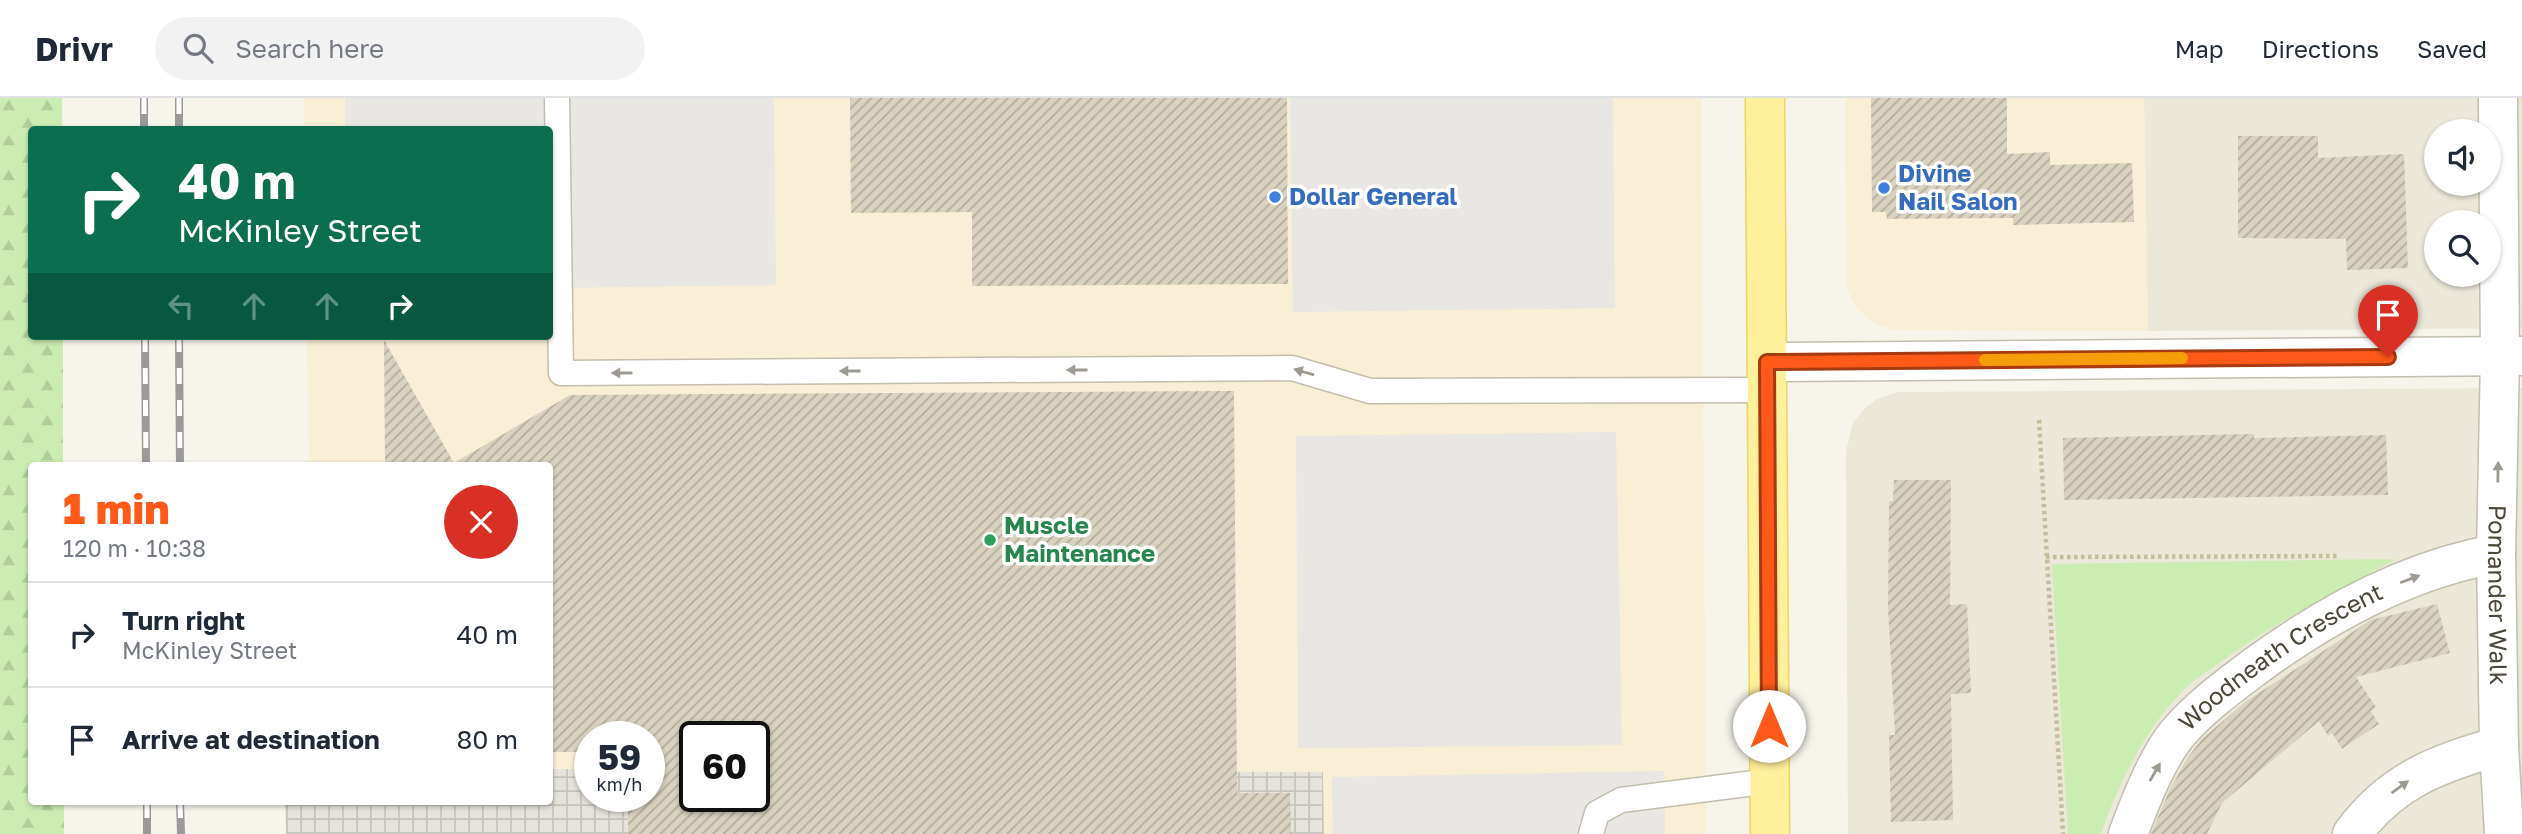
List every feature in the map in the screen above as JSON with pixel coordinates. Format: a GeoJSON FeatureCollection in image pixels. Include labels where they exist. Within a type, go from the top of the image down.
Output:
{"type":"FeatureCollection","features":[{"type":"Feature","properties":{"kind":"main road"},"geometry":{"type":"LineString","coordinates":[[1765,98],[1770,834]]}},
{"type":"Feature","properties":{"kind":"street","name":"Pomander Walk"},"geometry":{"type":"LineString","coordinates":[[2498,98],[2511,356],[2496,554],[2499,746],[2504,834]]}},
{"type":"Feature","properties":{"kind":"street"},"geometry":{"type":"LineString","coordinates":[[1767,376],[2511,356]]}},
{"type":"Feature","properties":{"kind":"street","name":"Woodneath Crescent"},"geometry":{"type":"LineString","coordinates":[[2128,834],[2147,787],[2175,736],[2207,704],[2241,677],[2313,626],[2401,583],[2463,560],[2496,554]]}},
{"type":"Feature","properties":{"kind":"street"},"geometry":{"type":"LineString","coordinates":[[2352,834],[2363,819],[2417,774],[2454,759],[2499,746]]}},
{"type":"Feature","properties":{"kind":"lane"},"geometry":{"type":"LineString","coordinates":[[557,98],[561,373],[1292,368],[1370,391],[1767,376]]}},
{"type":"Feature","properties":{"kind":"lane"},"geometry":{"type":"LineString","coordinates":[[1591,834],[1597,813],[1621,800],[1770,781]]}},
{"type":"Feature","properties":{"kind":"path"},"geometry":{"type":"LineString","coordinates":[[2039,420],[2063,834]]}},
{"type":"Feature","properties":{"kind":"path"},"geometry":{"type":"LineString","coordinates":[[2046,557],[2351,556]]}},
{"type":"Feature","properties":{"kind":"shaded area"},"geometry":{"type":"Polygon","coordinates":[[[304,98],[1701,98],[1706,834],[1324,834],[1323,772],[770,770],[770,721],[679,721],[679,737],[665,737],[665,721],[574,721],[574,769],[553,769],[553,462],[309,462],[307,340],[553,340],[553,126],[304,126],[304,98]]]}},
{"type":"Feature","properties":{"kind":"shaded area"},"geometry":{"type":"Polygon","coordinates":[[[345,98],[774,98],[776,285],[553,288],[553,126],[345,126],[345,98]]]}},
{"type":"Feature","properties":{"kind":"shaded area"},"geometry":{"type":"Polygon","coordinates":[[[1290,98],[1613,98],[1615,308],[1293,312],[1290,98]]]}},
{"type":"Feature","properties":{"kind":"shaded area"},"geometry":{"type":"Polygon","coordinates":[[[1845,98],[2144,98],[2148,331],[1894,330],[1876,324],[1857,309],[1847,289],[1845,98]]]}},
{"type":"Feature","properties":{"kind":"shaded area"},"geometry":{"type":"Polygon","coordinates":[[[2144,98],[2522,98],[2522,328],[2148,331],[2144,98]]]}},
{"type":"Feature","properties":{"kind":"shaded area"},"geometry":{"type":"Polygon","coordinates":[[[2522,388],[2522,834],[1848,834],[1846,451],[1853,423],[1865,408],[1877,399],[1898,392],[2522,388]]]}},
{"type":"Feature","properties":{"kind":"shaded area"},"geometry":{"type":"Polygon","coordinates":[[[1616,432],[1622,745],[1298,748],[1296,436],[1616,432]]]}},
{"type":"Feature","properties":{"kind":"shaded area"},"geometry":{"type":"Polygon","coordinates":[[[553,769],[574,769],[574,812],[665,812],[665,796],[679,796],[679,812],[770,812],[770,770],[1323,772],[1324,834],[286,834],[285,805],[553,805],[553,769]]]}},
{"type":"Feature","properties":{"kind":"shaded area"},"geometry":{"type":"Polygon","coordinates":[[[1664,771],[1665,834],[1333,834],[1332,777],[1664,771]]]}},
{"type":"Feature","properties":{"kind":"green space"},"geometry":{"type":"Polygon","coordinates":[[[0,98],[62,98],[62,126],[28,126],[28,340],[63,340],[63,462],[28,462],[28,805],[64,805],[64,834],[0,834],[0,98]]]}},
{"type":"Feature","properties":{"kind":"green space"},"geometry":{"type":"Polygon","coordinates":[[[2394,560],[2285,620],[2191,683],[2162,715],[2137,753],[2101,834],[2068,834],[2052,564],[2394,560]]]}},
{"type":"Feature","properties":{"kind":"building"},"geometry":{"type":"Polygon","coordinates":[[[850,98],[1287,98],[1288,284],[972,286],[972,212],[851,213],[850,98]]]}},
{"type":"Feature","properties":{"kind":"building"},"geometry":{"type":"Polygon","coordinates":[[[1871,98],[2007,98],[2007,154],[2050,152],[2050,165],[2132,163],[2134,222],[2013,225],[2013,218],[1887,219],[1886,212],[1872,212],[1871,98]]]}},
{"type":"Feature","properties":{"kind":"building"},"geometry":{"type":"Polygon","coordinates":[[[2238,136],[2318,136],[2318,158],[2404,154],[2408,268],[2347,270],[2346,239],[2238,238],[2238,136]]]}},
{"type":"Feature","properties":{"kind":"building"},"geometry":{"type":"Polygon","coordinates":[[[384,340],[453,462],[385,462],[384,340]]]}},
{"type":"Feature","properties":{"kind":"building"},"geometry":{"type":"Polygon","coordinates":[[[1234,391],[1237,793],[1290,793],[1291,834],[628,834],[628,812],[665,812],[665,721],[574,721],[574,752],[553,752],[553,462],[456,462],[570,395],[1234,391]]]}},
{"type":"Feature","properties":{"kind":"building"},"geometry":{"type":"Polygon","coordinates":[[[2254,434],[2254,438],[2386,435],[2388,495],[2064,500],[2063,438],[2254,434]]]}},
{"type":"Feature","properties":{"kind":"building"},"geometry":{"type":"Polygon","coordinates":[[[1894,480],[1951,480],[1950,605],[1967,604],[1971,693],[1951,694],[1953,820],[1891,822],[1889,735],[1895,735],[1888,608],[1889,501],[1893,501],[1894,480]]]}},
{"type":"Feature","properties":{"kind":"building"},"geometry":{"type":"Polygon","coordinates":[[[2437,604],[2450,653],[2356,677],[2376,707],[2371,711],[2379,724],[2342,749],[2332,733],[2328,736],[2319,721],[2222,803],[2207,834],[2151,834],[2169,791],[2188,757],[2202,739],[2245,702],[2371,620],[2437,604]]]}},
{"type":"Feature","properties":{"kind":"railway"},"geometry":{"type":"LineString","coordinates":[[144,98],[144,126]]}},
{"type":"Feature","properties":{"kind":"railway"},"geometry":{"type":"LineString","coordinates":[[179,98],[179,126]]}},
{"type":"Feature","properties":{"kind":"railway"},"geometry":{"type":"LineString","coordinates":[[145,340],[146,462]]}},
{"type":"Feature","properties":{"kind":"railway"},"geometry":{"type":"LineString","coordinates":[[179,340],[180,462]]}},
{"type":"Feature","properties":{"kind":"railway"},"geometry":{"type":"LineString","coordinates":[[147,805],[147,834]]}},
{"type":"Feature","properties":{"kind":"railway"},"geometry":{"type":"LineString","coordinates":[[180,805],[181,834]]}},
{"type":"Feature","properties":{"kind":"slow traffic"},"geometry":{"type":"LineString","coordinates":[[1985,360],[2182,358]]}},
{"type":"Feature","properties":{"kind":"place","name":"Divine Nail Salon"},"geometry":{"type":"Point","coordinates":[1884,188]}},
{"type":"Feature","properties":{"kind":"place","name":"Dollar General"},"geometry":{"type":"Point","coordinates":[1275,197]}},
{"type":"Feature","properties":{"kind":"place","name":"Muscle Maintenance"},"geometry":{"type":"Point","coordinates":[990,540]}},
{"type":"Feature","properties":{"kind":"route"},"geometry":{"type":"LineString","coordinates":[[1769,726],[1767,362],[2388,357]]}}]}
